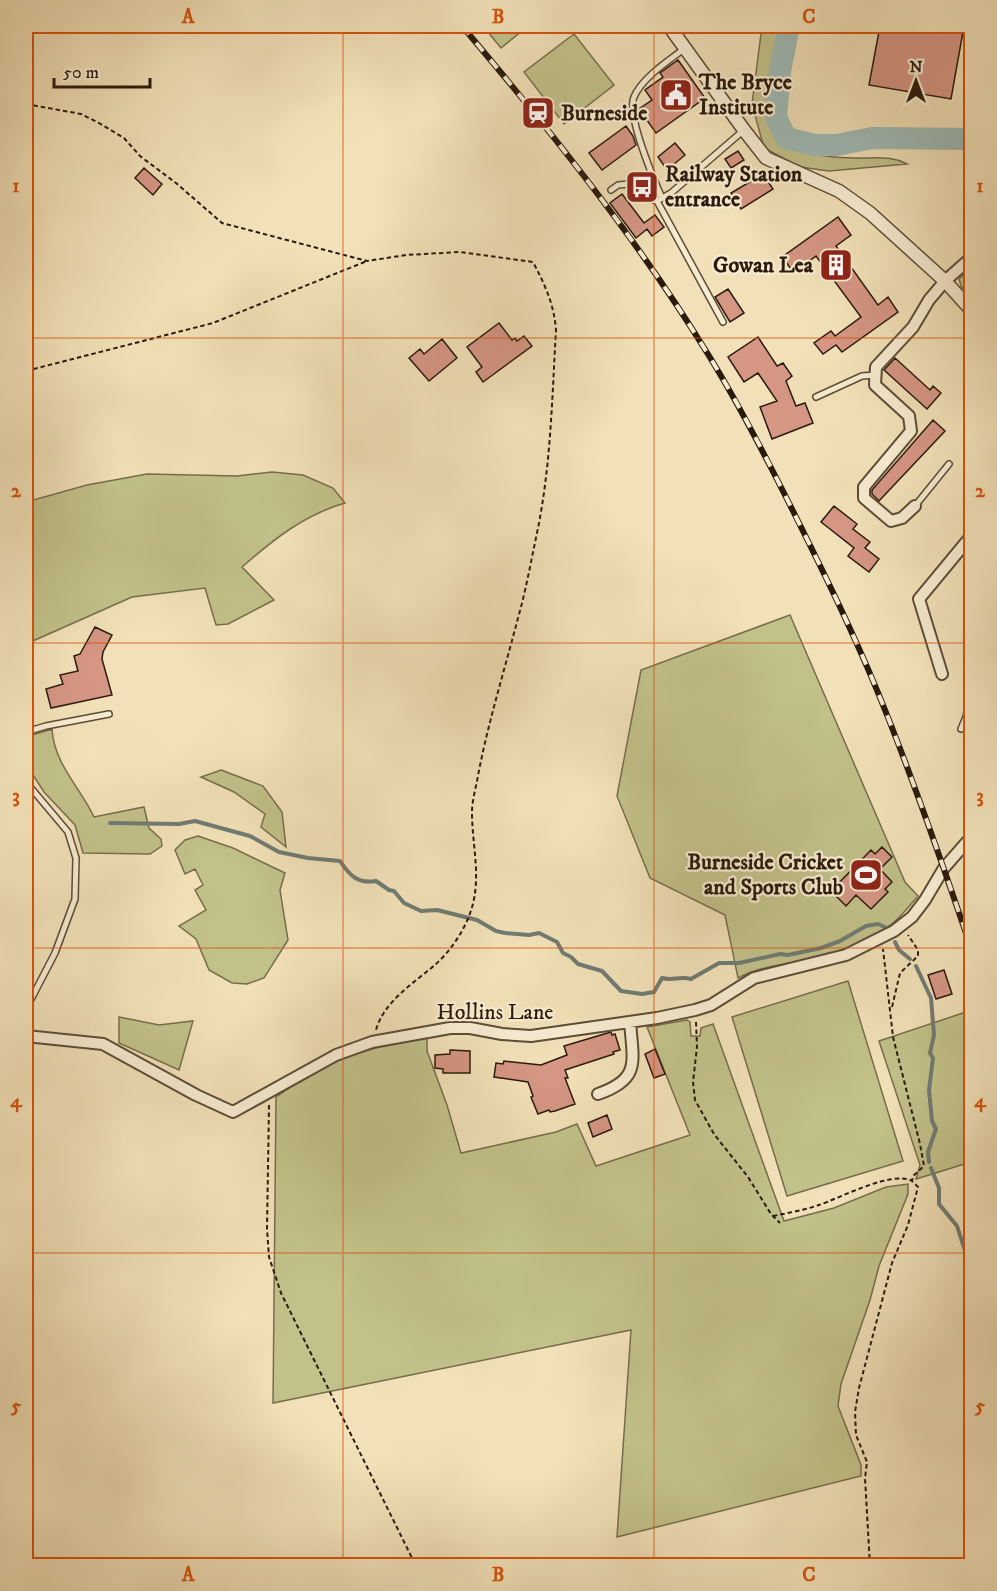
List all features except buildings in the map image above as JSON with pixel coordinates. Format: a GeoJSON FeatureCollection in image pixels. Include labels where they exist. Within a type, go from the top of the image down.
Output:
{"type":"FeatureCollection","features":[{"type":"Feature","properties":{"kind":"street"},"geometry":{"type":"LineString","coordinates":[[669,26],[766,158],[839,191],[870,213],[945,281],[972,310]]}},
{"type":"Feature","properties":{"kind":"street"},"geometry":{"type":"LineString","coordinates":[[915,506],[902,518],[891,521],[864,498],[864,487],[910,430],[909,416],[875,385],[876,367],[913,327],[929,300],[945,281],[972,257]]}},
{"type":"Feature","properties":{"kind":"street"},"geometry":{"type":"LineString","coordinates":[[942,674],[919,599],[972,535]]}},
{"type":"Feature","properties":{"kind":"street","name":"Hollins Lane"},"geometry":{"type":"LineString","coordinates":[[26,1036],[103,1044],[196,1095],[233,1112],[270,1094],[309,1068],[336,1054],[372,1042],[450,1028],[470,1028],[531,1036],[630,1022],[695,1010],[711,1005],[754,978],[846,955],[881,938],[912,917],[944,867],[972,836]]}},
{"type":"Feature","properties":{"kind":"street"},"geometry":{"type":"LineString","coordinates":[[598,1094],[618,1087],[627,1078],[632,1063],[630,1022]]}},
{"type":"Feature","properties":{"kind":"lane"},"geometry":{"type":"LineString","coordinates":[[685,48],[660,67],[635,95],[633,101],[636,126],[660,200],[723,322]]}},
{"type":"Feature","properties":{"kind":"lane"},"geometry":{"type":"LineString","coordinates":[[611,190],[629,184],[643,197],[660,200],[744,130]]}},
{"type":"Feature","properties":{"kind":"lane"},"geometry":{"type":"LineString","coordinates":[[816,398],[862,376],[875,375]]}},
{"type":"Feature","properties":{"kind":"lane"},"geometry":{"type":"LineString","coordinates":[[915,506],[949,464]]}},
{"type":"Feature","properties":{"kind":"lane"},"geometry":{"type":"LineString","coordinates":[[961,729],[966,717],[972,686]]}},
{"type":"Feature","properties":{"kind":"lane"},"geometry":{"type":"LineString","coordinates":[[26,732],[109,714]]}},
{"type":"Feature","properties":{"kind":"lane"},"geometry":{"type":"LineString","coordinates":[[26,782],[68,832],[76,858],[75,899],[55,953],[26,1009]]}},
{"type":"Feature","properties":{"kind":"path"},"geometry":{"type":"LineString","coordinates":[[26,104],[81,114],[108,128],[124,138],[140,156],[176,183],[222,224],[367,261]]}},
{"type":"Feature","properties":{"kind":"path"},"geometry":{"type":"LineString","coordinates":[[26,371],[213,323],[367,261],[406,255],[460,252],[533,262],[550,294],[556,330],[551,436],[537,530],[519,614],[485,744],[472,811],[477,869],[472,906],[456,941],[437,962],[389,1006],[378,1023],[372,1042]]}},
{"type":"Feature","properties":{"kind":"path"},"geometry":{"type":"LineString","coordinates":[[891,1011],[896,980],[918,956],[918,950],[901,925]]}},
{"type":"Feature","properties":{"kind":"path"},"geometry":{"type":"LineString","coordinates":[[881,938],[893,1037],[924,1166],[913,1176],[912,1181]]}},
{"type":"Feature","properties":{"kind":"path"},"geometry":{"type":"LineString","coordinates":[[695,1010],[697,1047],[693,1082],[695,1100],[714,1134],[780,1223]]}},
{"type":"Feature","properties":{"kind":"path"},"geometry":{"type":"LineString","coordinates":[[270,1094],[267,1228],[269,1257],[281,1293],[416,1566]]}},
{"type":"Feature","properties":{"kind":"path"},"geometry":{"type":"LineString","coordinates":[[773,1216],[818,1205],[890,1179],[907,1178],[918,1187],[908,1224],[892,1263],[859,1388],[855,1412],[856,1435],[867,1462],[870,1566]]}},
{"type":"Feature","properties":{"kind":"shaded area"},"geometry":{"type":"Polygon","coordinates":[[[483,26],[528,26],[501,48],[483,26]]]}},
{"type":"Feature","properties":{"kind":"shaded area"},"geometry":{"type":"Polygon","coordinates":[[[762,26],[782,26],[769,83],[771,130],[791,145],[813,154],[885,158],[907,164],[829,171],[800,167],[764,148],[752,104],[762,26]]]}},
{"type":"Feature","properties":{"kind":"shaded area"},"geometry":{"type":"Polygon","coordinates":[[[574,34],[614,85],[564,124],[524,72],[574,34]]]}},
{"type":"Feature","properties":{"kind":"shaded area"},"geometry":{"type":"Polygon","coordinates":[[[971,267],[971,298],[961,286],[959,279],[971,267]]]}},
{"type":"Feature","properties":{"kind":"shaded area"},"geometry":{"type":"Polygon","coordinates":[[[272,472],[303,475],[333,488],[345,503],[316,514],[290,529],[242,567],[274,600],[228,624],[216,625],[205,588],[132,597],[26,644],[26,502],[87,485],[147,474],[237,476],[272,472]]]}},
{"type":"Feature","properties":{"kind":"shaded area"},"geometry":{"type":"Polygon","coordinates":[[[790,615],[905,882],[918,896],[893,923],[855,945],[831,954],[761,969],[738,978],[725,915],[650,878],[617,796],[641,670],[790,615]]]}},
{"type":"Feature","properties":{"kind":"shaded area"},"geometry":{"type":"Polygon","coordinates":[[[52,729],[62,764],[94,817],[144,807],[149,828],[161,839],[162,846],[150,854],[83,853],[75,825],[44,792],[26,764],[26,744],[32,735],[52,729]]]}},
{"type":"Feature","properties":{"kind":"shaded area"},"geometry":{"type":"Polygon","coordinates":[[[221,770],[263,786],[282,812],[286,847],[261,827],[265,814],[234,792],[201,777],[221,770]]]}},
{"type":"Feature","properties":{"kind":"shaded area"},"geometry":{"type":"Polygon","coordinates":[[[198,836],[233,848],[285,873],[280,890],[288,940],[264,978],[247,984],[232,983],[209,970],[196,939],[179,926],[206,910],[195,890],[203,885],[195,869],[185,874],[175,850],[185,840],[198,836]]]}},
{"type":"Feature","properties":{"kind":"shaded area"},"geometry":{"type":"Polygon","coordinates":[[[848,981],[903,1161],[787,1196],[732,1017],[848,981]]]}},
{"type":"Feature","properties":{"kind":"shaded area"},"geometry":{"type":"Polygon","coordinates":[[[969,1011],[972,1019],[971,1162],[916,1179],[920,1165],[879,1041],[969,1011]]]}},
{"type":"Feature","properties":{"kind":"shaded area"},"geometry":{"type":"Polygon","coordinates":[[[119,1017],[159,1025],[193,1021],[179,1070],[119,1043],[119,1017]]]}},
{"type":"Feature","properties":{"kind":"shaded area"},"geometry":{"type":"Polygon","coordinates":[[[687,1020],[690,1022],[691,1036],[700,1036],[701,1028],[713,1024],[784,1221],[834,1208],[886,1187],[908,1184],[908,1194],[879,1266],[870,1300],[841,1384],[838,1406],[861,1465],[861,1476],[617,1537],[631,1330],[273,1403],[276,1097],[297,1082],[333,1063],[386,1045],[427,1036],[427,1051],[447,1105],[461,1153],[556,1132],[577,1124],[596,1166],[690,1135],[647,1027],[687,1020]]]}},
{"type":"Feature","properties":{"kind":"waterway"},"geometry":{"type":"LineString","coordinates":[[789,26],[780,71],[776,117],[786,138],[815,145],[837,145],[872,138],[972,139]]}},
{"type":"Feature","properties":{"kind":"waterway"},"geometry":{"type":"LineString","coordinates":[[110,823],[179,824],[195,821],[250,836],[279,852],[340,861],[355,878],[370,882],[376,881],[394,891],[404,903],[421,911],[437,910],[477,920],[496,931],[505,933],[529,935],[539,933],[557,942],[563,953],[578,964],[602,971],[621,991],[642,994],[654,992],[662,978],[691,979],[719,963],[739,963],[780,954],[788,955],[821,948],[840,941],[866,926],[878,924],[887,928]]}},
{"type":"Feature","properties":{"kind":"waterway"},"geometry":{"type":"LineString","coordinates":[[895,942],[899,950],[910,959]]}},
{"type":"Feature","properties":{"kind":"waterway"},"geometry":{"type":"LineString","coordinates":[[916,966],[931,998],[934,1035],[930,1053],[933,1058],[929,1090],[932,1121],[936,1129],[928,1152],[929,1162]]}},
{"type":"Feature","properties":{"kind":"waterway"},"geometry":{"type":"LineString","coordinates":[[931,1168],[939,1188],[939,1204],[957,1226],[967,1257],[972,1261]]}},
{"type":"Feature","properties":{"kind":"railway"},"geometry":{"type":"LineString","coordinates":[[462,26],[559,144],[621,225],[679,308],[718,370],[773,470],[867,667],[911,777],[972,951]]}},
{"type":"Feature","properties":{"kind":"place","name":"The Bryce Institute"},"geometry":{"type":"Point","coordinates":[676,95]}},
{"type":"Feature","properties":{"kind":"place","name":"Burneside"},"geometry":{"type":"Point","coordinates":[538,113]}},
{"type":"Feature","properties":{"kind":"place","name":"Railway Station entrance"},"geometry":{"type":"Point","coordinates":[642,187]}},
{"type":"Feature","properties":{"kind":"place","name":"Gowan Lea"},"geometry":{"type":"Point","coordinates":[836,265]}},
{"type":"Feature","properties":{"kind":"place","name":"Burneside Cricket and Sports Club"},"geometry":{"type":"Point","coordinates":[866,875]}}]}
